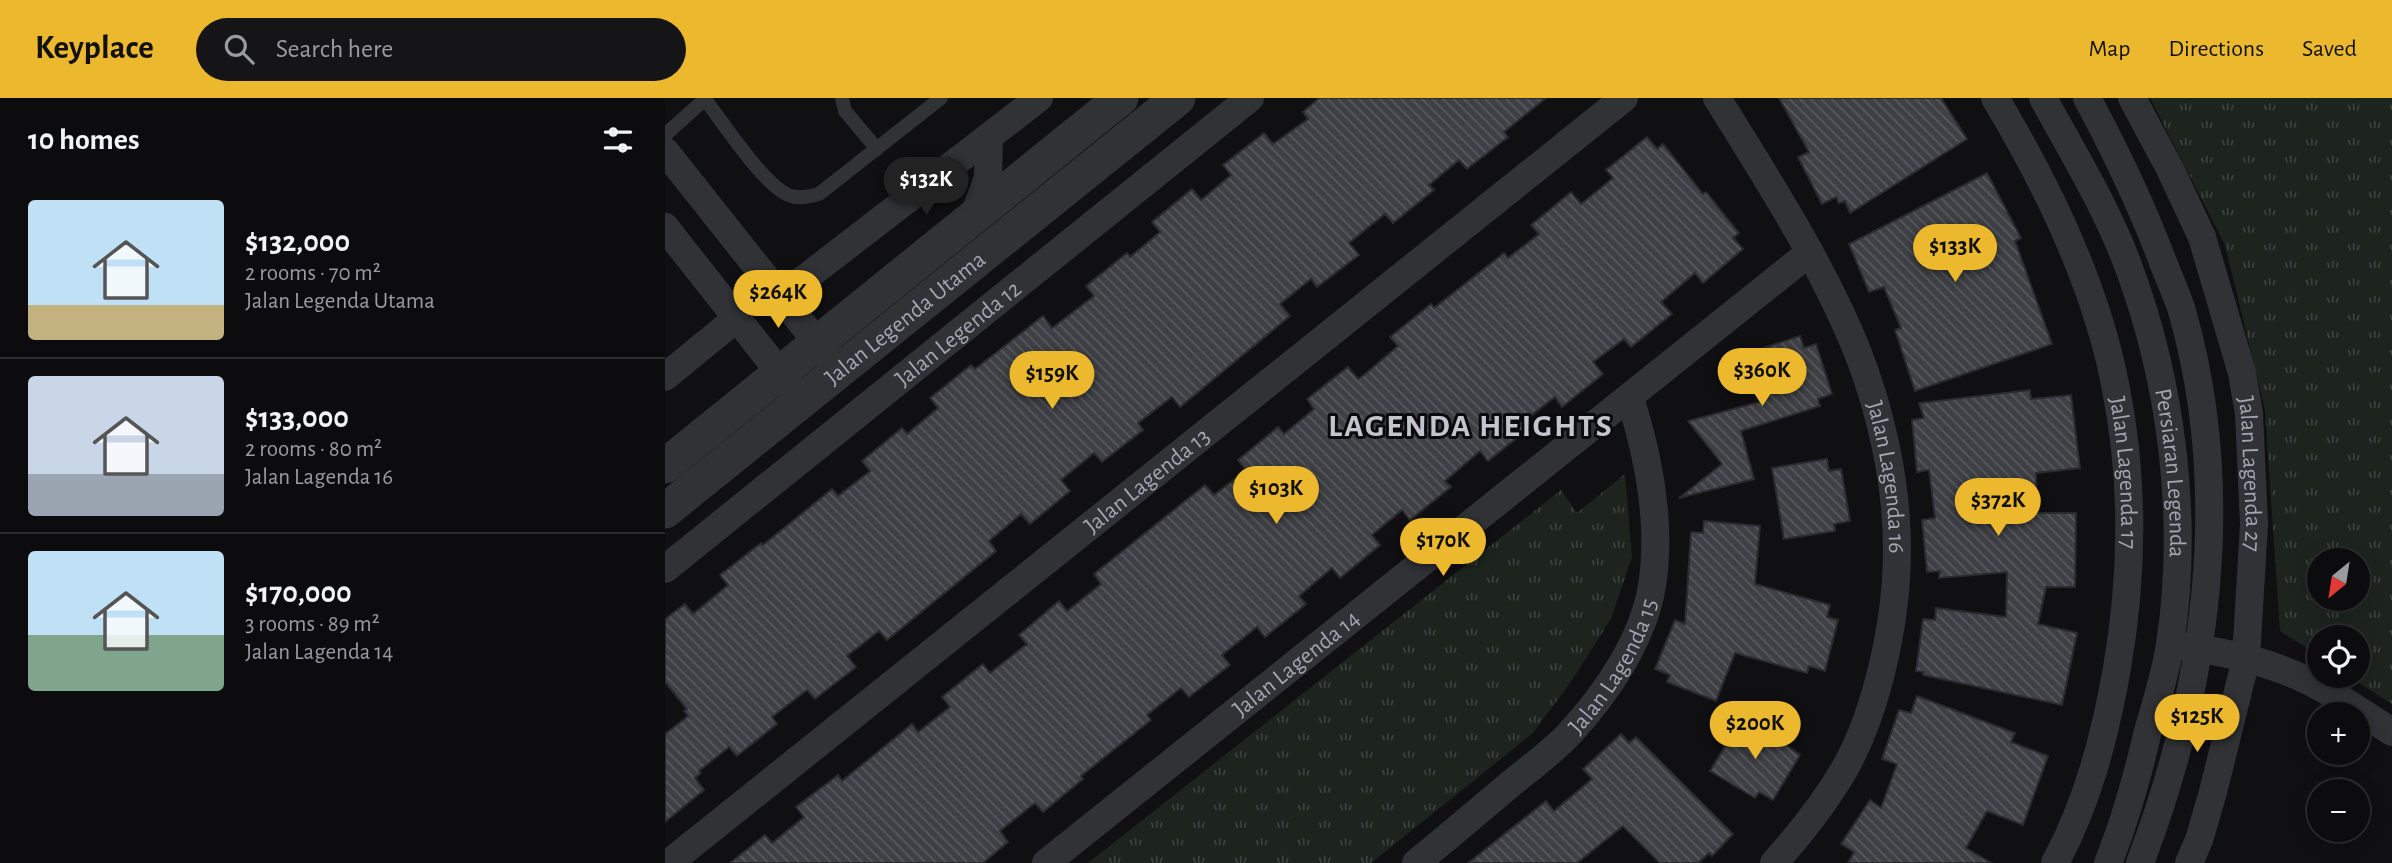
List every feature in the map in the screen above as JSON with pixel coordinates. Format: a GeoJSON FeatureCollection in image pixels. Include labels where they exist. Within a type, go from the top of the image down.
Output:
{"type":"FeatureCollection","features":[{"type":"Feature","properties":{"kind":"street"},"geometry":{"type":"LineString","coordinates":[[782,296],[1039,98]]}},
{"type":"Feature","properties":{"kind":"street","name":"Jalan Legenda Utama"},"geometry":{"type":"LineString","coordinates":[[665,466],[1121,98]]}},
{"type":"Feature","properties":{"kind":"street","name":"Jalan Legenda Utama"},"geometry":{"type":"LineString","coordinates":[[665,511],[1178,98]]}},
{"type":"Feature","properties":{"kind":"street","name":"Jalan Legenda 12"},"geometry":{"type":"LineString","coordinates":[[668,559],[1250,98]]}},
{"type":"Feature","properties":{"kind":"street","name":"Jalan Lagenda 13"},"geometry":{"type":"LineString","coordinates":[[670,863],[1624,98]]}},
{"type":"Feature","properties":{"kind":"street","name":"Jalan Lagenda 16"},"geometry":{"type":"LineString","coordinates":[[1717,98],[1809,253],[1857,350],[1870,387],[1887,461],[1897,550],[1887,640],[1864,727],[1844,769],[1820,807],[1774,863]]}},
{"type":"Feature","properties":{"kind":"street","name":"Jalan Lagenda 17"},"geometry":{"type":"LineString","coordinates":[[1994,98],[2032,166],[2081,270],[2115,382],[2126,472],[2129,557],[2123,637],[2111,708],[2085,797],[2055,863]]}},
{"type":"Feature","properties":{"kind":"street","name":"Persiaran Legenda"},"geometry":{"type":"LineString","coordinates":[[2043,98],[2111,226],[2132,276],[2158,359],[2174,472],[2177,551],[2170,645],[2126,819],[2108,863]]}},
{"type":"Feature","properties":{"kind":"street","name":"Persiaran Legenda"},"geometry":{"type":"LineString","coordinates":[[2087,98],[2128,175],[2181,308],[2193,354],[2210,471],[2210,548],[2199,648],[2176,752],[2154,827],[2140,863]]}},
{"type":"Feature","properties":{"kind":"street","name":"Jalan Lagenda 27"},"geometry":{"type":"LineString","coordinates":[[2132,98],[2202,237],[2242,373],[2249,414],[2254,524],[2246,659],[2213,793],[2199,841],[2189,863]]}},
{"type":"Feature","properties":{"kind":"street"},"geometry":{"type":"LineString","coordinates":[[973,218],[988,178],[989,137]]}},
{"type":"Feature","properties":{"kind":"street"},"geometry":{"type":"LineString","coordinates":[[665,151],[839,371]]}},
{"type":"Feature","properties":{"kind":"street"},"geometry":{"type":"LineString","coordinates":[[665,227],[802,401]]}},
{"type":"Feature","properties":{"kind":"street","name":"Jalan Lagenda 14"},"geometry":{"type":"LineString","coordinates":[[1046,863],[1809,253]]}},
{"type":"Feature","properties":{"kind":"street"},"geometry":{"type":"LineString","coordinates":[[665,377],[737,318]]}},
{"type":"Feature","properties":{"kind":"street","name":"Jalan Lagenda 15"},"geometry":{"type":"LineString","coordinates":[[1416,863],[1568,735],[1594,705],[1630,647],[1652,587],[1655,545],[1652,485],[1630,398]]}},
{"type":"Feature","properties":{"kind":"street"},"geometry":{"type":"LineString","coordinates":[[2170,645],[2199,648],[2281,668],[2324,689],[2392,732]]}},
{"type":"Feature","properties":{"kind":"lane"},"geometry":{"type":"LineString","coordinates":[[842,98],[845,111],[877,149]]}},
{"type":"Feature","properties":{"kind":"lane"},"geometry":{"type":"LineString","coordinates":[[665,135],[704,99],[764,176],[778,189],[791,196],[805,197],[818,194],[941,98]]}},
{"type":"Feature","properties":{"kind":"green space"},"geometry":{"type":"Polygon","coordinates":[[[2150,98],[2392,98],[2392,704],[2367,688],[2370,688],[2370,625],[2307,625],[2307,648],[2280,631],[2265,410],[2225,245],[2150,98]]]}},
{"type":"Feature","properties":{"kind":"green space"},"geometry":{"type":"Polygon","coordinates":[[[1625,474],[1632,557],[1611,619],[1570,683],[1533,733],[1371,863],[1088,863],[1561,490],[1577,513],[1625,474]]]}},
{"type":"Feature","properties":{"kind":"building"},"geometry":{"type":"Polygon","coordinates":[[[1319,98],[1546,98],[1504,132],[1508,137],[1467,169],[1459,160],[1429,185],[1434,190],[1393,223],[1385,214],[1349,243],[1359,255],[1317,287],[1311,279],[1280,304],[1290,316],[1180,407],[1172,397],[1138,423],[1143,430],[1102,462],[1094,453],[1061,480],[1070,491],[1030,524],[1021,514],[989,541],[996,551],[887,640],[879,631],[847,656],[856,667],[815,699],[807,690],[772,717],[777,724],[737,756],[729,747],[699,771],[701,773],[695,778],[704,790],[665,822],[665,734],[688,716],[684,711],[687,709],[665,682],[665,619],[685,604],[693,614],[728,585],[720,575],[761,543],[763,545],[832,489],[838,496],[870,471],[862,461],[902,428],[907,434],[938,408],[930,398],[971,365],[975,369],[1043,316],[1052,328],[1094,296],[1086,286],[1127,253],[1130,257],[1160,232],[1152,222],[1192,189],[1201,200],[1231,175],[1223,165],[1264,133],[1273,144],[1308,119],[1303,112],[1319,98]]]}},
{"type":"Feature","properties":{"kind":"building"},"geometry":{"type":"Polygon","coordinates":[[[1779,98],[1941,98],[1967,139],[1850,213],[1845,201],[1839,203],[1836,197],[1822,204],[1798,157],[1809,152],[1779,98]]]}},
{"type":"Feature","properties":{"kind":"building"},"geometry":{"type":"Polygon","coordinates":[[[1647,137],[1657,149],[1663,144],[1703,194],[1706,192],[1739,233],[1733,238],[1743,249],[1703,283],[1695,273],[1661,302],[1672,314],[1631,347],[1624,339],[1593,362],[1603,374],[1562,407],[1555,397],[1524,421],[1529,428],[1488,461],[1480,451],[1445,481],[1451,487],[1410,520],[1402,510],[1372,535],[1380,545],[1340,578],[1332,568],[1299,596],[1306,604],[1265,637],[1257,627],[1222,655],[1230,665],[1189,697],[1181,688],[1147,715],[1151,720],[1081,776],[1083,779],[1043,812],[1035,803],[1000,831],[1008,842],[983,863],[730,863],[765,835],[772,843],[804,817],[796,807],[838,775],[842,781],[912,724],[918,732],[950,707],[942,697],[983,664],[990,673],[1027,644],[1019,635],[1059,601],[1067,611],[1101,584],[1094,574],[1205,485],[1214,495],[1246,470],[1238,460],[1278,427],[1284,434],[1314,409],[1307,399],[1348,367],[1358,379],[1364,375],[1398,346],[1390,337],[1431,304],[1434,308],[1504,253],[1508,258],[1539,234],[1531,225],[1571,192],[1581,204],[1613,178],[1606,170],[1647,137]]]}},
{"type":"Feature","properties":{"kind":"building"},"geometry":{"type":"Polygon","coordinates":[[[1987,173],[2021,238],[2015,241],[2052,344],[1915,391],[1895,330],[1901,328],[1884,287],[1869,292],[1849,244],[1987,173]]]}},
{"type":"Feature","properties":{"kind":"building"},"geometry":{"type":"Polygon","coordinates":[[[1800,336],[1804,348],[1816,344],[1832,394],[1818,399],[1820,406],[1741,431],[1754,479],[1679,498],[1722,464],[1688,421],[1763,401],[1748,353],[1800,336]]]}},
{"type":"Feature","properties":{"kind":"building"},"geometry":{"type":"Polygon","coordinates":[[[2030,390],[2031,399],[2071,395],[2080,468],[2036,473],[2036,513],[2076,513],[2075,587],[2046,587],[2038,624],[2077,633],[2062,705],[1923,675],[1924,672],[1916,671],[1923,619],[1935,620],[1936,608],[2006,617],[2007,572],[1939,578],[1940,571],[1927,572],[1922,520],[1935,518],[1929,470],[1917,472],[1912,420],[1924,418],[1919,403],[2030,390]]]}},
{"type":"Feature","properties":{"kind":"building"},"geometry":{"type":"Polygon","coordinates":[[[1827,459],[1829,471],[1841,469],[1850,521],[1834,524],[1835,531],[1784,539],[1772,468],[1827,459]]]}},
{"type":"Feature","properties":{"kind":"building"},"geometry":{"type":"Polygon","coordinates":[[[1704,521],[1760,526],[1755,584],[1830,605],[1827,617],[1838,620],[1825,671],[1809,666],[1807,673],[1735,653],[1716,701],[1667,682],[1670,675],[1655,669],[1675,620],[1685,624],[1691,532],[1703,533],[1704,521]]]}},
{"type":"Feature","properties":{"kind":"building"},"geometry":{"type":"Polygon","coordinates":[[[1917,696],[2015,733],[2011,742],[2048,756],[2023,825],[1987,811],[1966,848],[1991,863],[1848,863],[1854,852],[1841,844],[1870,800],[1881,808],[1897,764],[1882,759],[1899,710],[1911,713],[1917,696]]]}},
{"type":"Feature","properties":{"kind":"building"},"geometry":{"type":"Polygon","coordinates":[[[1744,715],[1800,755],[1773,800],[1759,792],[1755,798],[1710,771],[1744,715]]]}},
{"type":"Feature","properties":{"kind":"building"},"geometry":{"type":"Polygon","coordinates":[[[1621,734],[1629,743],[1636,737],[1733,834],[1712,856],[1709,853],[1698,863],[1660,863],[1623,826],[1577,863],[1468,863],[1546,801],[1554,811],[1592,779],[1583,769],[1621,734]]]}},
{"type":"Feature","properties":{"kind":"district","name":"LAGENDA HEIGHTS"},"geometry":{"type":"Point","coordinates":[1471,425]}}]}
